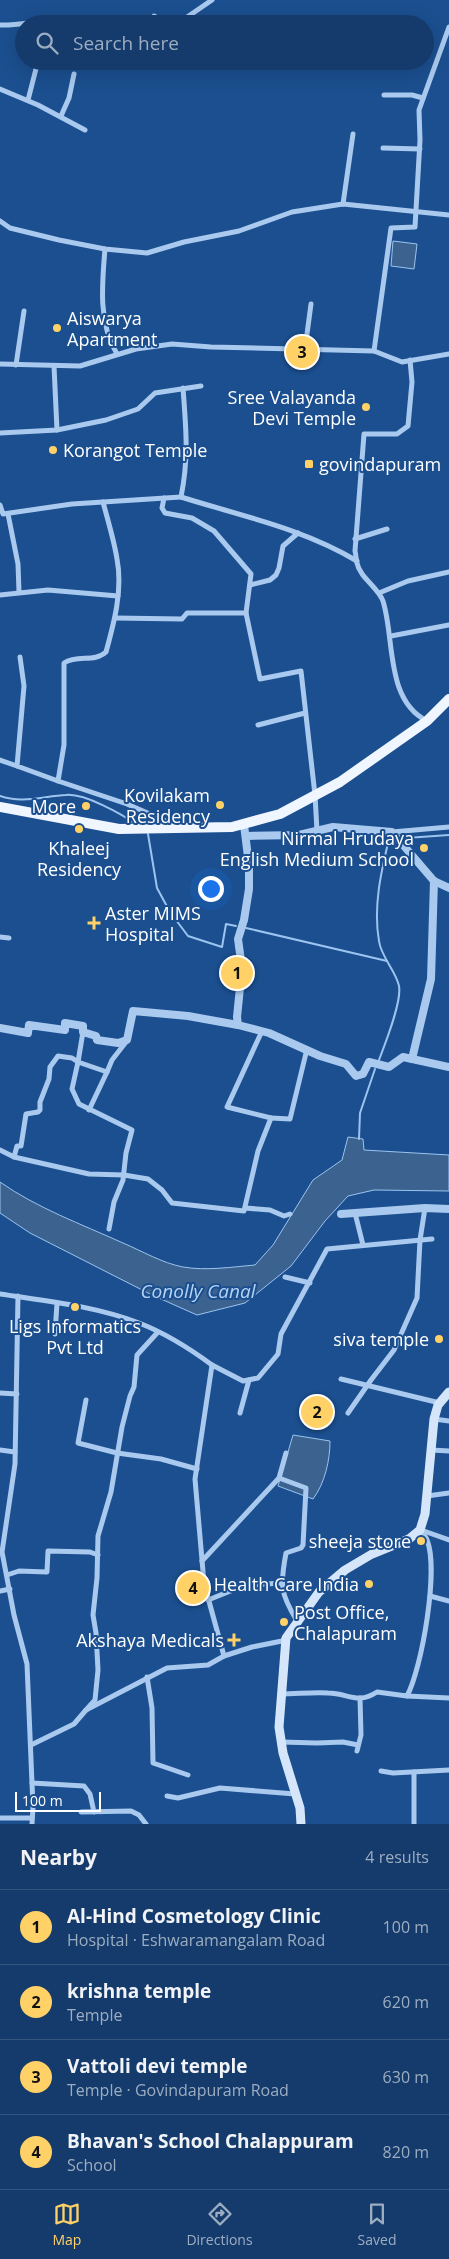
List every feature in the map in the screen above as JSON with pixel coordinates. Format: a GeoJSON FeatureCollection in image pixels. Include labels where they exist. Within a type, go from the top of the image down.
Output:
{"type":"FeatureCollection","features":[{"type":"Feature","properties":{"kind":"main road"},"geometry":{"type":"LineString","coordinates":[[0,808],[119,829],[232,827],[244,825],[280,814],[340,782],[427,721],[449,698]]}},
{"type":"Feature","properties":{"kind":"main road"},"geometry":{"type":"LineString","coordinates":[[301,1824],[279,1727],[286,1638],[320,1592],[345,1570],[372,1554],[410,1539],[420,1530],[425,1514],[434,1419],[440,1403],[449,1392]]}},
{"type":"Feature","properties":{"kind":"street"},"geometry":{"type":"LineString","coordinates":[[190,15],[212,0]]}},
{"type":"Feature","properties":{"kind":"street"},"geometry":{"type":"LineString","coordinates":[[0,25],[15,25]]}},
{"type":"Feature","properties":{"kind":"street"},"geometry":{"type":"LineString","coordinates":[[374,351],[391,228],[415,226],[420,149],[419,110],[447,44],[449,27]]}},
{"type":"Feature","properties":{"kind":"street"},"geometry":{"type":"LineString","coordinates":[[28,100],[36,70]]}},
{"type":"Feature","properties":{"kind":"street"},"geometry":{"type":"LineString","coordinates":[[61,116],[69,98],[74,74]]}},
{"type":"Feature","properties":{"kind":"street"},"geometry":{"type":"LineString","coordinates":[[0,89],[28,100],[85,130]]}},
{"type":"Feature","properties":{"kind":"street"},"geometry":{"type":"LineString","coordinates":[[384,95],[412,95],[423,98]]}},
{"type":"Feature","properties":{"kind":"street"},"geometry":{"type":"LineString","coordinates":[[343,204],[353,134]]}},
{"type":"Feature","properties":{"kind":"street"},"geometry":{"type":"LineString","coordinates":[[383,148],[420,149]]}},
{"type":"Feature","properties":{"kind":"street"},"geometry":{"type":"LineString","coordinates":[[0,221],[10,228],[105,249],[148,253],[184,242],[239,231],[292,212],[343,204],[449,215]]}},
{"type":"Feature","properties":{"kind":"street"},"geometry":{"type":"LineString","coordinates":[[105,249],[102,282],[104,318],[108,339],[117,354]]}},
{"type":"Feature","properties":{"kind":"street"},"geometry":{"type":"LineString","coordinates":[[305,349],[311,304]]}},
{"type":"Feature","properties":{"kind":"street"},"geometry":{"type":"LineString","coordinates":[[16,365],[24,311]]}},
{"type":"Feature","properties":{"kind":"street"},"geometry":{"type":"LineString","coordinates":[[0,364],[80,366],[136,349],[172,344],[374,351],[402,362],[449,354]]}},
{"type":"Feature","properties":{"kind":"street"},"geometry":{"type":"LineString","coordinates":[[410,360],[412,382],[408,426],[396,434],[364,434],[358,529],[355,539],[357,561],[361,570],[379,593],[384,606],[391,636],[399,691],[420,717],[427,721]]}},
{"type":"Feature","properties":{"kind":"street"},"geometry":{"type":"LineString","coordinates":[[54,366],[57,430]]}},
{"type":"Feature","properties":{"kind":"street"},"geometry":{"type":"LineString","coordinates":[[0,433],[57,430],[106,420],[138,409],[155,393],[201,386]]}},
{"type":"Feature","properties":{"kind":"street"},"geometry":{"type":"LineString","coordinates":[[181,497],[187,467],[187,429],[182,388]]}},
{"type":"Feature","properties":{"kind":"street"},"geometry":{"type":"LineString","coordinates":[[4,514],[72,504],[181,497],[252,517],[298,533],[332,547],[357,561]]}},
{"type":"Feature","properties":{"kind":"street"},"geometry":{"type":"LineString","coordinates":[[164,498],[162,508],[165,513],[192,518],[214,531],[251,574],[246,613],[260,679],[301,671],[315,795],[317,831]]}},
{"type":"Feature","properties":{"kind":"street"},"geometry":{"type":"LineString","coordinates":[[58,781],[64,735],[64,662],[71,658],[97,658],[102,656],[106,652],[115,618],[118,596],[117,559],[103,502]]}},
{"type":"Feature","properties":{"kind":"street"},"geometry":{"type":"LineString","coordinates":[[0,505],[18,564],[19,592]]}},
{"type":"Feature","properties":{"kind":"street"},"geometry":{"type":"LineString","coordinates":[[355,539],[387,528]]}},
{"type":"Feature","properties":{"kind":"street"},"geometry":{"type":"LineString","coordinates":[[250,585],[270,580],[276,575],[280,568],[283,546],[298,533]]}},
{"type":"Feature","properties":{"kind":"street"},"geometry":{"type":"LineString","coordinates":[[379,593],[408,581],[449,572]]}},
{"type":"Feature","properties":{"kind":"street"},"geometry":{"type":"LineString","coordinates":[[0,595],[48,590],[118,596]]}},
{"type":"Feature","properties":{"kind":"street"},"geometry":{"type":"LineString","coordinates":[[115,618],[182,619],[187,613],[246,613]]}},
{"type":"Feature","properties":{"kind":"street"},"geometry":{"type":"LineString","coordinates":[[391,636],[449,625]]}},
{"type":"Feature","properties":{"kind":"street"},"geometry":{"type":"LineString","coordinates":[[17,766],[24,686],[20,657]]}},
{"type":"Feature","properties":{"kind":"street"},"geometry":{"type":"LineString","coordinates":[[258,725],[306,713]]}},
{"type":"Feature","properties":{"kind":"street"},"geometry":{"type":"LineString","coordinates":[[0,760],[127,804],[179,828]]}},
{"type":"Feature","properties":{"kind":"street"},"geometry":{"type":"LineString","coordinates":[[238,1025],[237,1017],[242,968],[238,938],[244,920],[248,889],[244,825]]}},
{"type":"Feature","properties":{"kind":"street"},"geometry":{"type":"LineString","coordinates":[[246,836],[299,835],[333,827],[392,832],[449,827]]}},
{"type":"Feature","properties":{"kind":"street"},"geometry":{"type":"LineString","coordinates":[[392,832],[434,881],[449,888]]}},
{"type":"Feature","properties":{"kind":"street"},"geometry":{"type":"LineString","coordinates":[[412,1059],[431,979],[434,881]]}},
{"type":"Feature","properties":{"kind":"street"},"geometry":{"type":"LineString","coordinates":[[0,937],[9,938]]}},
{"type":"Feature","properties":{"kind":"street"},"geometry":{"type":"LineString","coordinates":[[89,1110],[112,1060],[126,1042],[134,1011],[188,1016],[262,1031],[346,1064],[353,1074],[358,1076],[365,1072],[370,1062],[389,1067],[403,1058],[449,1067]]}},
{"type":"Feature","properties":{"kind":"street"},"geometry":{"type":"LineString","coordinates":[[0,1028],[28,1033],[29,1025],[65,1030],[65,1022],[83,1026],[72,1090],[79,1104],[131,1128],[124,1175],[114,1202],[108,1229]]}},
{"type":"Feature","properties":{"kind":"street"},"geometry":{"type":"LineString","coordinates":[[262,1031],[227,1108],[271,1118],[290,1119],[308,1049]]}},
{"type":"Feature","properties":{"kind":"street"},"geometry":{"type":"LineString","coordinates":[[82,1032],[102,1041],[126,1042]]}},
{"type":"Feature","properties":{"kind":"street"},"geometry":{"type":"LineString","coordinates":[[14,1157],[17,1146],[21,1146],[26,1114],[40,1110],[40,1102],[50,1079],[52,1063],[58,1056],[107,1072]]}},
{"type":"Feature","properties":{"kind":"street"},"geometry":{"type":"LineString","coordinates":[[245,1208],[258,1151],[271,1118]]}},
{"type":"Feature","properties":{"kind":"street"},"geometry":{"type":"LineString","coordinates":[[0,1150],[14,1157],[89,1174],[124,1175],[148,1179],[156,1184],[172,1203],[242,1211],[245,1208],[261,1208],[284,1216],[290,1214]]}},
{"type":"Feature","properties":{"kind":"street"},"geometry":{"type":"LineString","coordinates":[[341,1214],[425,1208],[449,1209]]}},
{"type":"Feature","properties":{"kind":"street"},"geometry":{"type":"LineString","coordinates":[[348,1413],[394,1350],[417,1298],[420,1240],[425,1208]]}},
{"type":"Feature","properties":{"kind":"street"},"geometry":{"type":"LineString","coordinates":[[355,1213],[363,1245]]}},
{"type":"Feature","properties":{"kind":"street"},"geometry":{"type":"LineString","coordinates":[[0,1294],[78,1306],[138,1323],[186,1345],[212,1365],[243,1381],[258,1378],[278,1354],[281,1334],[327,1249],[432,1239]]}},
{"type":"Feature","properties":{"kind":"street"},"geometry":{"type":"LineString","coordinates":[[285,1277],[310,1283]]}},
{"type":"Feature","properties":{"kind":"street"},"geometry":{"type":"LineString","coordinates":[[0,1818],[32,1821],[27,1664],[14,1615],[2,1552],[15,1452],[18,1296]]}},
{"type":"Feature","properties":{"kind":"street"},"geometry":{"type":"LineString","coordinates":[[55,1334],[57,1303]]}},
{"type":"Feature","properties":{"kind":"street"},"geometry":{"type":"LineString","coordinates":[[31,1745],[74,1724],[95,1700],[98,1670],[93,1615],[98,1536],[111,1492],[117,1453],[130,1396],[134,1387],[137,1355],[158,1332]]}},
{"type":"Feature","properties":{"kind":"street"},"geometry":{"type":"LineString","coordinates":[[212,1365],[195,1479],[204,1583],[224,1656]]}},
{"type":"Feature","properties":{"kind":"street"},"geometry":{"type":"LineString","coordinates":[[341,1379],[368,1384],[440,1403]]}},
{"type":"Feature","properties":{"kind":"street"},"geometry":{"type":"LineString","coordinates":[[240,1413],[248,1380]]}},
{"type":"Feature","properties":{"kind":"street"},"geometry":{"type":"LineString","coordinates":[[0,1393],[17,1394]]}},
{"type":"Feature","properties":{"kind":"street"},"geometry":{"type":"LineString","coordinates":[[86,1400],[78,1443],[196,1469]]}},
{"type":"Feature","properties":{"kind":"street"},"geometry":{"type":"LineString","coordinates":[[434,1419],[449,1421]]}},
{"type":"Feature","properties":{"kind":"street"},"geometry":{"type":"LineString","coordinates":[[0,1450],[15,1452]]}},
{"type":"Feature","properties":{"kind":"street"},"geometry":{"type":"LineString","coordinates":[[430,1450],[449,1451]]}},
{"type":"Feature","properties":{"kind":"street"},"geometry":{"type":"LineString","coordinates":[[202,1561],[279,1478],[286,1453]]}},
{"type":"Feature","properties":{"kind":"street"},"geometry":{"type":"LineString","coordinates":[[279,1478],[306,1488],[303,1545],[301,1548],[286,1553],[280,1583],[287,1604],[297,1621]]}},
{"type":"Feature","properties":{"kind":"street"},"geometry":{"type":"LineString","coordinates":[[427,1496],[449,1493]]}},
{"type":"Feature","properties":{"kind":"street"},"geometry":{"type":"LineString","coordinates":[[420,1530],[449,1540]]}},
{"type":"Feature","properties":{"kind":"street"},"geometry":{"type":"LineString","coordinates":[[407,1696],[414,1680],[422,1648],[430,1596],[430,1557],[427,1539],[420,1530]]}},
{"type":"Feature","properties":{"kind":"street"},"geometry":{"type":"LineString","coordinates":[[7,1575],[19,1571],[47,1572],[48,1551],[81,1551],[98,1555]]}},
{"type":"Feature","properties":{"kind":"street"},"geometry":{"type":"LineString","coordinates":[[208,1600],[243,1586],[280,1583]]}},
{"type":"Feature","properties":{"kind":"street"},"geometry":{"type":"LineString","coordinates":[[0,1591],[10,1589]]}},
{"type":"Feature","properties":{"kind":"street"},"geometry":{"type":"LineString","coordinates":[[430,1596],[449,1601]]}},
{"type":"Feature","properties":{"kind":"street"},"geometry":{"type":"LineString","coordinates":[[86,1710],[167,1668],[208,1665],[224,1656],[252,1647],[282,1641],[286,1638]]}},
{"type":"Feature","properties":{"kind":"street"},"geometry":{"type":"LineString","coordinates":[[147,1677],[152,1708],[153,1763],[188,1775]]}},
{"type":"Feature","properties":{"kind":"street"},"geometry":{"type":"LineString","coordinates":[[281,1694],[334,1693],[354,1699],[368,1698],[376,1692],[449,1698]]}},
{"type":"Feature","properties":{"kind":"street"},"geometry":{"type":"LineString","coordinates":[[281,1742],[343,1742],[358,1748],[362,1724],[360,1698]]}},
{"type":"Feature","properties":{"kind":"street"},"geometry":{"type":"LineString","coordinates":[[381,1771],[449,1770]]}},
{"type":"Feature","properties":{"kind":"street"},"geometry":{"type":"LineString","coordinates":[[414,1772],[414,1824]]}},
{"type":"Feature","properties":{"kind":"street"},"geometry":{"type":"LineString","coordinates":[[32,1783],[84,1786],[90,1794],[94,1812]]}},
{"type":"Feature","properties":{"kind":"street"},"geometry":{"type":"LineString","coordinates":[[167,1796],[178,1798],[220,1788],[295,1794]]}},
{"type":"Feature","properties":{"kind":"street"},"geometry":{"type":"LineString","coordinates":[[81,1812],[132,1811],[139,1815],[146,1824]]}},
{"type":"Feature","properties":{"kind":"water"},"geometry":{"type":"Polygon","coordinates":[[[393,241],[417,244],[414,269],[391,266],[393,241]]]}},
{"type":"Feature","properties":{"kind":"water","name":"Conolly Canal"},"geometry":{"type":"Polygon","coordinates":[[[348,1137],[363,1139],[364,1150],[449,1155],[449,1191],[374,1190],[348,1196],[325,1221],[291,1266],[245,1303],[197,1315],[152,1295],[30,1233],[0,1213],[0,1182],[44,1208],[167,1263],[201,1269],[255,1265],[273,1245],[313,1180],[342,1160],[348,1137]]]}},
{"type":"Feature","properties":{"kind":"water"},"geometry":{"type":"Polygon","coordinates":[[[293,1435],[330,1441],[326,1471],[321,1486],[313,1499],[278,1486],[293,1435]]]}},
{"type":"Feature","properties":{"kind":"waterway","name":"govindapuram"},"geometry":{"type":"LineString","coordinates":[[0,796],[25,799],[74,795],[103,805],[137,825]]}},
{"type":"Feature","properties":{"kind":"waterway","name":"govindapuram"},"geometry":{"type":"LineString","coordinates":[[148,834],[157,888],[170,912],[188,936],[222,947],[226,924],[236,926]]}},
{"type":"Feature","properties":{"kind":"waterway"},"geometry":{"type":"LineString","coordinates":[[406,838],[449,835]]}},
{"type":"Feature","properties":{"kind":"waterway"},"geometry":{"type":"LineString","coordinates":[[379,1060],[392,1023],[399,993],[399,986],[395,975],[380,947],[377,928],[377,902],[381,877],[389,839],[393,839]]}},
{"type":"Feature","properties":{"kind":"waterway","name":"govindapuram"},"geometry":{"type":"LineString","coordinates":[[246,928],[387,961]]}},
{"type":"Feature","properties":{"kind":"waterway"},"geometry":{"type":"LineString","coordinates":[[359,1139],[360,1113],[375,1069]]}},
{"type":"Feature","properties":{"kind":"place","name":"Aiswarya Apartment"},"geometry":{"type":"Point","coordinates":[57,328]}},
{"type":"Feature","properties":{"kind":"place","name":"Vattoli devi temple"},"geometry":{"type":"Point","coordinates":[302,352]}},
{"type":"Feature","properties":{"kind":"place","name":"Sree Valayanda Devi Temple"},"geometry":{"type":"Point","coordinates":[366,407]}},
{"type":"Feature","properties":{"kind":"place","name":"Korangot Temple"},"geometry":{"type":"Point","coordinates":[53,450]}},
{"type":"Feature","properties":{"kind":"place","name":"govindapuram"},"geometry":{"type":"Point","coordinates":[309,464]}},
{"type":"Feature","properties":{"kind":"place","name":"Kovilakam Residency"},"geometry":{"type":"Point","coordinates":[220,805]}},
{"type":"Feature","properties":{"kind":"place","name":"More"},"geometry":{"type":"Point","coordinates":[86,806]}},
{"type":"Feature","properties":{"kind":"place","name":"Khaleej Residency"},"geometry":{"type":"Point","coordinates":[79,829]}},
{"type":"Feature","properties":{"kind":"place","name":"Nirmal Hrudaya English Medium School"},"geometry":{"type":"Point","coordinates":[424,848]}},
{"type":"Feature","properties":{"kind":"place","name":"Aster MIMS Hospital"},"geometry":{"type":"Point","coordinates":[94,923]}},
{"type":"Feature","properties":{"kind":"place","name":"Al-Hind Cosmetology Clinic"},"geometry":{"type":"Point","coordinates":[237,973]}},
{"type":"Feature","properties":{"kind":"place","name":"Ligs Informatics Pvt Ltd"},"geometry":{"type":"Point","coordinates":[75,1307]}},
{"type":"Feature","properties":{"kind":"place","name":"siva temple"},"geometry":{"type":"Point","coordinates":[439,1339]}},
{"type":"Feature","properties":{"kind":"place","name":"krishna temple"},"geometry":{"type":"Point","coordinates":[317,1412]}},
{"type":"Feature","properties":{"kind":"place","name":"sheeja store"},"geometry":{"type":"Point","coordinates":[421,1541]}},
{"type":"Feature","properties":{"kind":"place","name":"Health Care India"},"geometry":{"type":"Point","coordinates":[369,1584]}},
{"type":"Feature","properties":{"kind":"place","name":"Bhavan's School Chalappuram"},"geometry":{"type":"Point","coordinates":[193,1588]}},
{"type":"Feature","properties":{"kind":"place","name":"Post Office, Chalapuram"},"geometry":{"type":"Point","coordinates":[284,1622]}},
{"type":"Feature","properties":{"kind":"place","name":"Akshaya Medicals"},"geometry":{"type":"Point","coordinates":[234,1640]}}]}
